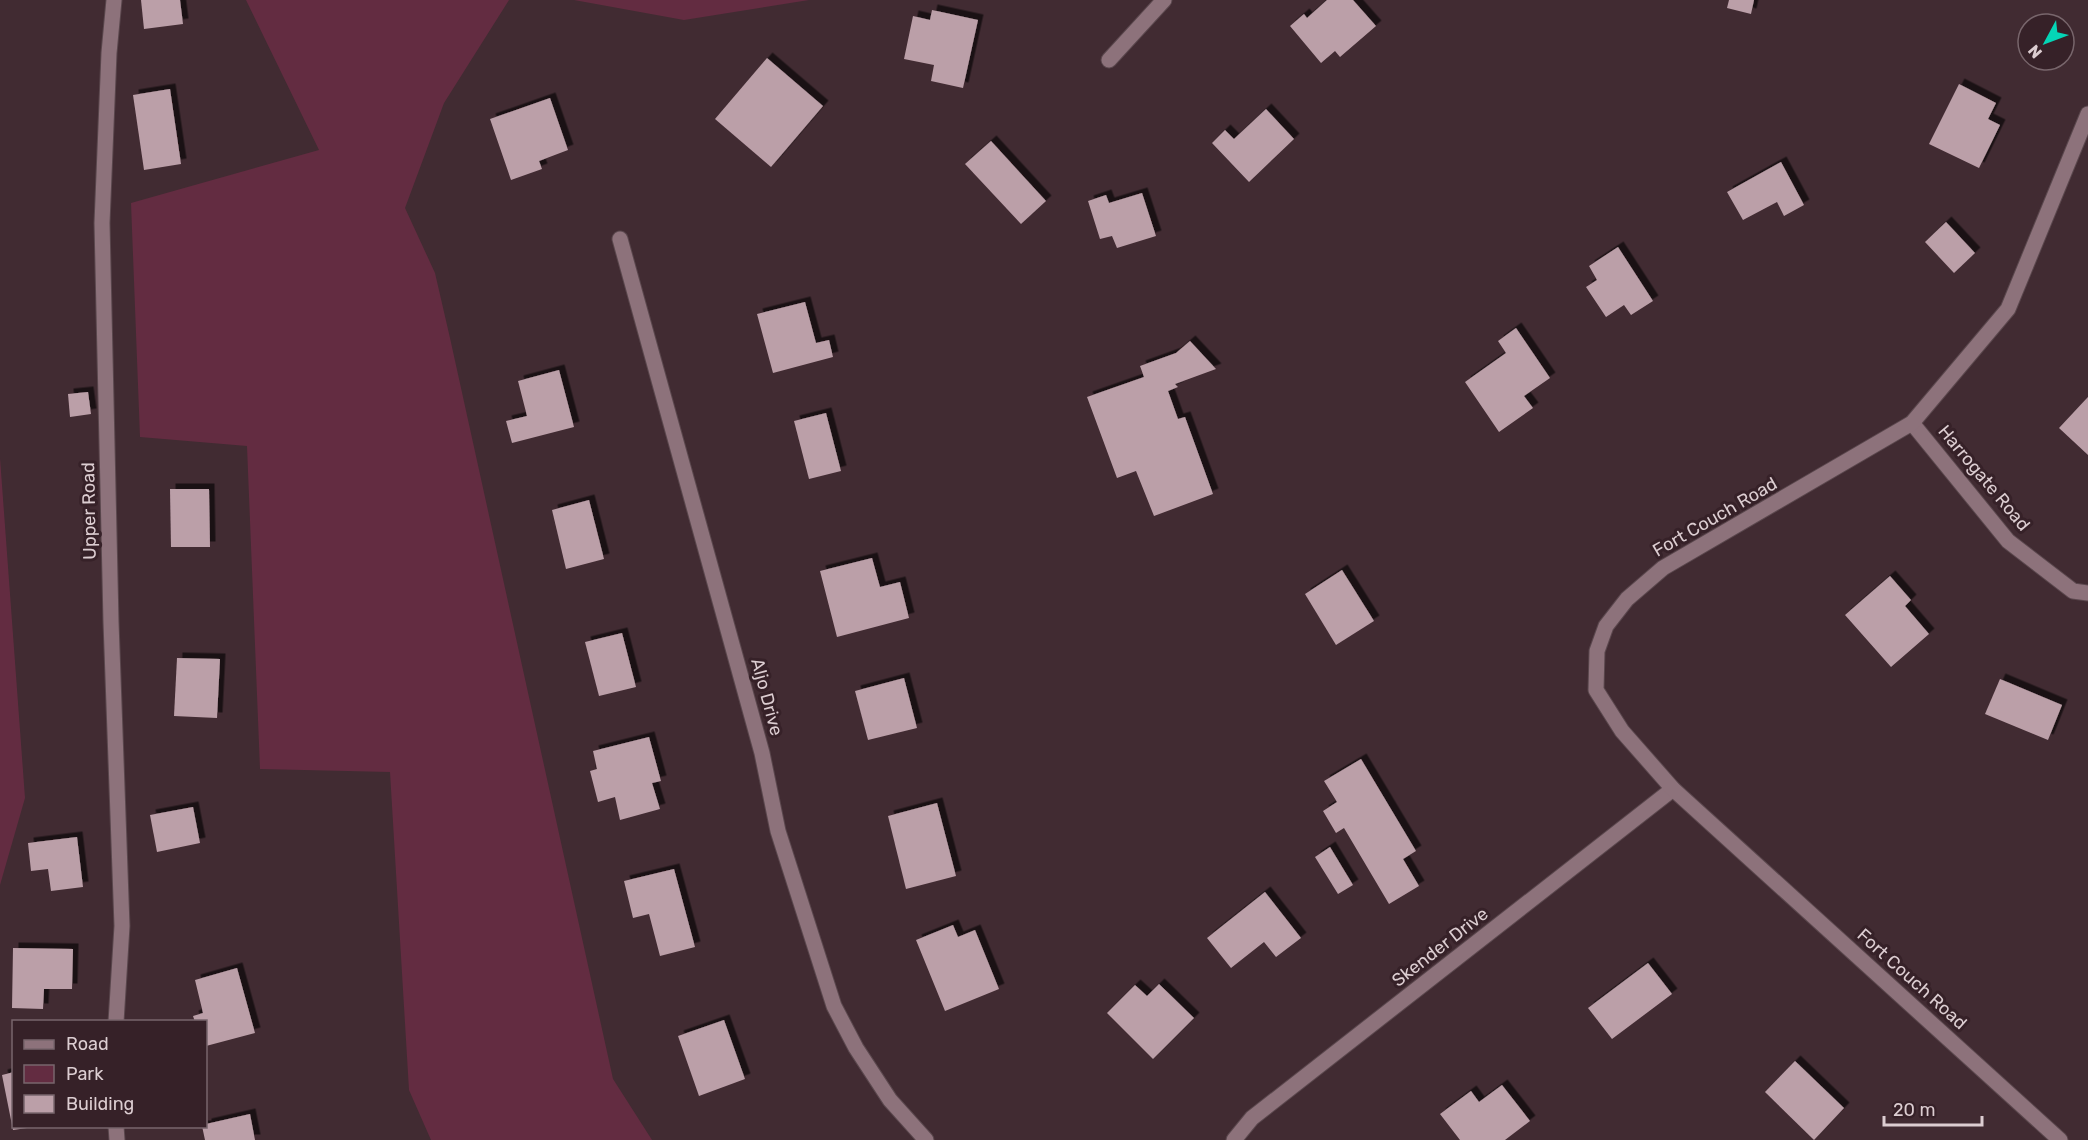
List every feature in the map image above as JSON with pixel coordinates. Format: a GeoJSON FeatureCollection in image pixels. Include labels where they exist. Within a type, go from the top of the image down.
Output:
{"type":"FeatureCollection","features":[{"type":"Feature","properties":{"kind":"street","name":"Upper Road"},"geometry":{"type":"LineString","coordinates":[[114,0],[109,53],[102,223],[111,622],[122,926],[116,1020]]}},
{"type":"Feature","properties":{"kind":"street"},"geometry":{"type":"LineString","coordinates":[[1109,60],[1164,0]]}},
{"type":"Feature","properties":{"kind":"street","name":"Fort Couch Road"},"geometry":{"type":"LineString","coordinates":[[2061,1140],[1673,789],[1622,731],[1596,690],[1597,651],[1606,626],[1627,599],[1663,568],[1912,423],[2008,309],[2088,114]]}},
{"type":"Feature","properties":{"kind":"street","name":"Aljo Drive"},"geometry":{"type":"LineString","coordinates":[[620,239],[762,753],[778,831],[834,1006],[856,1048],[890,1100],[926,1140]]}},
{"type":"Feature","properties":{"kind":"street","name":"Harrogate Road"},"geometry":{"type":"LineString","coordinates":[[1912,423],[2008,541],[2073,591],[2088,593]]}},
{"type":"Feature","properties":{"kind":"street","name":"Skender Drive"},"geometry":{"type":"LineString","coordinates":[[1234,1140],[1252,1118],[1673,789]]}},
{"type":"Feature","properties":{"kind":"green space"},"geometry":{"type":"Polygon","coordinates":[[[246,0],[509,0],[444,103],[405,208],[435,273],[613,1079],[652,1140],[431,1140],[409,1090],[390,772],[260,769],[247,446],[140,437],[131,203],[319,150],[246,0]]]}},
{"type":"Feature","properties":{"kind":"green space"},"geometry":{"type":"Polygon","coordinates":[[[574,0],[809,0],[684,20],[574,0]]]}},
{"type":"Feature","properties":{"kind":"green space"},"geometry":{"type":"Polygon","coordinates":[[[0,458],[25,798],[0,885],[0,458]]]}},
{"type":"Feature","properties":{"kind":"building"},"geometry":{"type":"Polygon","coordinates":[[[141,0],[180,0],[183,24],[144,29],[141,0]]]}},
{"type":"Feature","properties":{"kind":"building"},"geometry":{"type":"Polygon","coordinates":[[[1327,0],[1353,0],[1376,26],[1340,57],[1335,51],[1321,63],[1290,26],[1304,14],[1307,18],[1327,0]]]}},
{"type":"Feature","properties":{"kind":"building"},"geometry":{"type":"Polygon","coordinates":[[[1729,0],[1754,0],[1751,14],[1727,8],[1729,0]]]}},
{"type":"Feature","properties":{"kind":"building"},"geometry":{"type":"Polygon","coordinates":[[[932,10],[978,20],[963,88],[931,81],[934,65],[904,59],[913,16],[930,20],[932,10]]]}},
{"type":"Feature","properties":{"kind":"building"},"geometry":{"type":"Polygon","coordinates":[[[767,58],[823,106],[771,167],[715,119],[767,58]]]}},
{"type":"Feature","properties":{"kind":"building"},"geometry":{"type":"Polygon","coordinates":[[[1959,84],[1996,103],[1988,119],[2000,125],[1979,168],[1929,144],[1959,84]]]}},
{"type":"Feature","properties":{"kind":"building"},"geometry":{"type":"Polygon","coordinates":[[[170,89],[181,164],[144,170],[133,95],[170,89]]]}},
{"type":"Feature","properties":{"kind":"building"},"geometry":{"type":"Polygon","coordinates":[[[550,98],[568,150],[539,161],[542,169],[511,180],[490,119],[550,98]]]}},
{"type":"Feature","properties":{"kind":"building"},"geometry":{"type":"Polygon","coordinates":[[[1266,109],[1294,139],[1249,182],[1212,143],[1225,130],[1234,139],[1266,109]]]}},
{"type":"Feature","properties":{"kind":"building"},"geometry":{"type":"Polygon","coordinates":[[[991,141],[1046,201],[1021,224],[965,164],[991,141]]]}},
{"type":"Feature","properties":{"kind":"building"},"geometry":{"type":"Polygon","coordinates":[[[1781,162],[1804,205],[1784,216],[1777,202],[1743,220],[1727,192],[1781,162]]]}},
{"type":"Feature","properties":{"kind":"building"},"geometry":{"type":"Polygon","coordinates":[[[1142,193],[1156,236],[1117,248],[1112,236],[1100,239],[1088,201],[1106,195],[1109,203],[1142,193]]]}},
{"type":"Feature","properties":{"kind":"building"},"geometry":{"type":"Polygon","coordinates":[[[1946,222],[1975,253],[1954,273],[1925,242],[1946,222]]]}},
{"type":"Feature","properties":{"kind":"building"},"geometry":{"type":"Polygon","coordinates":[[[1618,247],[1653,301],[1631,315],[1624,305],[1606,317],[1586,287],[1597,280],[1589,266],[1618,247]]]}},
{"type":"Feature","properties":{"kind":"building"},"geometry":{"type":"Polygon","coordinates":[[[805,302],[816,343],[829,340],[833,357],[773,373],[757,314],[805,302]]]}},
{"type":"Feature","properties":{"kind":"building"},"geometry":{"type":"Polygon","coordinates":[[[1516,328],[1550,378],[1524,396],[1533,408],[1499,432],[1465,382],[1506,353],[1498,341],[1516,328]]]}},
{"type":"Feature","properties":{"kind":"building"},"geometry":{"type":"Polygon","coordinates":[[[1190,341],[1216,369],[1175,384],[1178,387],[1168,391],[1178,419],[1185,417],[1213,494],[1154,516],[1136,471],[1117,478],[1087,397],[1144,377],[1140,366],[1176,353],[1190,341]]]}},
{"type":"Feature","properties":{"kind":"building"},"geometry":{"type":"Polygon","coordinates":[[[559,370],[574,427],[512,443],[506,421],[527,416],[518,381],[559,370]]]}},
{"type":"Feature","properties":{"kind":"building"},"geometry":{"type":"Polygon","coordinates":[[[88,392],[91,414],[70,417],[68,394],[88,392]]]}},
{"type":"Feature","properties":{"kind":"building"},"geometry":{"type":"Polygon","coordinates":[[[2088,397],[2088,455],[2059,428],[2088,397]]]}},
{"type":"Feature","properties":{"kind":"building"},"geometry":{"type":"Polygon","coordinates":[[[826,413],[841,471],[809,479],[794,421],[826,413]]]}},
{"type":"Feature","properties":{"kind":"building"},"geometry":{"type":"Polygon","coordinates":[[[170,489],[209,489],[210,547],[171,547],[170,489]]]}},
{"type":"Feature","properties":{"kind":"building"},"geometry":{"type":"Polygon","coordinates":[[[589,500],[604,559],[566,569],[552,510],[589,500]]]}},
{"type":"Feature","properties":{"kind":"building"},"geometry":{"type":"Polygon","coordinates":[[[872,558],[880,587],[900,582],[909,618],[837,637],[820,571],[872,558]]]}},
{"type":"Feature","properties":{"kind":"building"},"geometry":{"type":"Polygon","coordinates":[[[1342,570],[1374,621],[1336,645],[1305,594],[1342,570]]]}},
{"type":"Feature","properties":{"kind":"building"},"geometry":{"type":"Polygon","coordinates":[[[1890,576],[1911,600],[1905,606],[1929,634],[1891,667],[1845,615],[1890,576]]]}},
{"type":"Feature","properties":{"kind":"building"},"geometry":{"type":"Polygon","coordinates":[[[622,633],[636,687],[599,696],[585,642],[622,633]]]}},
{"type":"Feature","properties":{"kind":"building"},"geometry":{"type":"Polygon","coordinates":[[[177,658],[220,659],[217,718],[174,716],[177,658]]]}},
{"type":"Feature","properties":{"kind":"building"},"geometry":{"type":"Polygon","coordinates":[[[904,678],[917,728],[868,740],[855,691],[904,678]]]}},
{"type":"Feature","properties":{"kind":"building"},"geometry":{"type":"Polygon","coordinates":[[[2000,679],[2062,705],[2048,740],[1985,714],[2000,679]]]}},
{"type":"Feature","properties":{"kind":"building"},"geometry":{"type":"Polygon","coordinates":[[[649,737],[661,781],[652,783],[660,809],[620,820],[615,797],[598,802],[590,771],[597,769],[593,751],[649,737]]]}},
{"type":"Feature","properties":{"kind":"building"},"geometry":{"type":"Polygon","coordinates":[[[1361,759],[1416,851],[1403,859],[1419,886],[1389,904],[1344,828],[1336,833],[1323,811],[1337,802],[1324,781],[1361,759]]]}},
{"type":"Feature","properties":{"kind":"building"},"geometry":{"type":"Polygon","coordinates":[[[937,803],[956,876],[906,889],[888,816],[937,803]]]}},
{"type":"Feature","properties":{"kind":"building"},"geometry":{"type":"Polygon","coordinates":[[[193,807],[200,843],[157,852],[150,815],[193,807]]]}},
{"type":"Feature","properties":{"kind":"building"},"geometry":{"type":"Polygon","coordinates":[[[77,837],[83,887],[51,891],[48,869],[31,871],[28,843],[77,837]]]}},
{"type":"Feature","properties":{"kind":"building"},"geometry":{"type":"Polygon","coordinates":[[[1330,847],[1353,885],[1338,894],[1315,857],[1330,847]]]}},
{"type":"Feature","properties":{"kind":"building"},"geometry":{"type":"Polygon","coordinates":[[[674,869],[695,947],[660,956],[649,914],[633,918],[624,881],[674,869]]]}},
{"type":"Feature","properties":{"kind":"building"},"geometry":{"type":"Polygon","coordinates":[[[1265,892],[1301,938],[1276,957],[1264,942],[1231,968],[1207,938],[1265,892]]]}},
{"type":"Feature","properties":{"kind":"building"},"geometry":{"type":"Polygon","coordinates":[[[953,925],[958,937],[975,930],[999,989],[945,1011],[916,940],[953,925]]]}},
{"type":"Feature","properties":{"kind":"building"},"geometry":{"type":"Polygon","coordinates":[[[13,948],[73,949],[72,989],[44,989],[43,1009],[12,1008],[13,948]]]}},
{"type":"Feature","properties":{"kind":"building"},"geometry":{"type":"Polygon","coordinates":[[[1648,963],[1672,994],[1612,1039],[1588,1008],[1648,963]]]}},
{"type":"Feature","properties":{"kind":"building"},"geometry":{"type":"Polygon","coordinates":[[[237,968],[255,1033],[207,1046],[207,1020],[194,1020],[193,1016],[203,1013],[195,980],[237,968]]]}},
{"type":"Feature","properties":{"kind":"building"},"geometry":{"type":"Polygon","coordinates":[[[1159,984],[1194,1018],[1153,1059],[1107,1013],[1135,985],[1147,996],[1159,984]]]}},
{"type":"Feature","properties":{"kind":"building"},"geometry":{"type":"Polygon","coordinates":[[[724,1020],[745,1079],[699,1096],[678,1036],[724,1020]]]}},
{"type":"Feature","properties":{"kind":"building"},"geometry":{"type":"Polygon","coordinates":[[[1795,1061],[1844,1108],[1814,1140],[1765,1092],[1795,1061]]]}},
{"type":"Feature","properties":{"kind":"building"},"geometry":{"type":"Polygon","coordinates":[[[12,1072],[12,1125],[2,1075],[12,1072]]]}},
{"type":"Feature","properties":{"kind":"building"},"geometry":{"type":"Polygon","coordinates":[[[1502,1085],[1530,1121],[1505,1140],[1460,1140],[1440,1114],[1471,1091],[1479,1102],[1502,1085]]]}},
{"type":"Feature","properties":{"kind":"building"},"geometry":{"type":"Polygon","coordinates":[[[250,1114],[255,1140],[205,1140],[202,1128],[207,1128],[207,1124],[250,1114]]]}}]}
